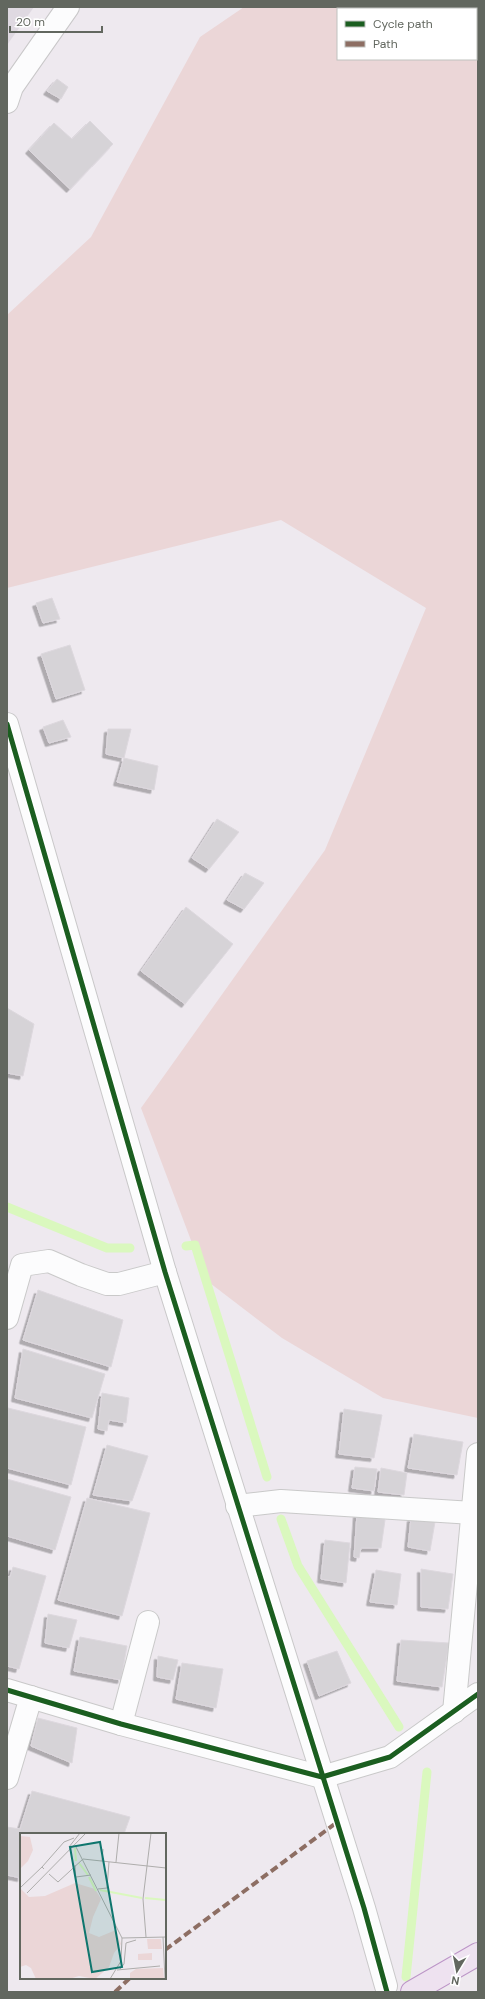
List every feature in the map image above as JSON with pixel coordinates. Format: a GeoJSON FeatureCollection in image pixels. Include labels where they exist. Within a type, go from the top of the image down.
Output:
{"type":"FeatureCollection","features":[{"type":"Feature","properties":{"kind":"highway"},"geometry":{"type":"LineString","coordinates":[[412,1992],[478,1954]]}},
{"type":"Feature","properties":{"kind":"highway"},"geometry":{"type":"LineString","coordinates":[[442,1992],[478,1967]]}},
{"type":"Feature","properties":{"kind":"street"},"geometry":{"type":"LineString","coordinates":[[7,102],[12,87],[68,7]]}},
{"type":"Feature","properties":{"kind":"street"},"geometry":{"type":"LineString","coordinates":[[7,724],[165,1272],[364,1908],[386,1986]]}},
{"type":"Feature","properties":{"kind":"street"},"geometry":{"type":"LineString","coordinates":[[7,1318],[22,1265],[49,1261],[81,1275],[107,1284],[119,1284],[165,1272]]}},
{"type":"Feature","properties":{"kind":"street"},"geometry":{"type":"LineString","coordinates":[[454,1712],[478,1454]]}},
{"type":"Feature","properties":{"kind":"street"},"geometry":{"type":"LineString","coordinates":[[237,1506],[281,1500],[472,1512]]}},
{"type":"Feature","properties":{"kind":"street"},"geometry":{"type":"LineString","coordinates":[[121,1724],[148,1622]]}},
{"type":"Feature","properties":{"kind":"street"},"geometry":{"type":"LineString","coordinates":[[7,1690],[121,1724],[322,1777],[390,1757],[478,1694]]}},
{"type":"Feature","properties":{"kind":"street"},"geometry":{"type":"LineString","coordinates":[[7,1778],[31,1697]]}},
{"type":"Feature","properties":{"kind":"shaded area"},"geometry":{"type":"Polygon","coordinates":[[[7,7],[34,7],[7,45],[7,7]]]}},
{"type":"Feature","properties":{"kind":"shaded area"},"geometry":{"type":"Polygon","coordinates":[[[244,7],[478,7],[478,1418],[383,1398],[282,1338],[206,1280],[141,1108],[325,850],[426,608],[281,520],[7,588],[7,315],[91,237],[200,37],[244,7]]]}},
{"type":"Feature","properties":{"kind":"building"},"geometry":{"type":"Polygon","coordinates":[[[57,79],[68,87],[61,99],[47,91],[57,79]]]}},
{"type":"Feature","properties":{"kind":"building"},"geometry":{"type":"Polygon","coordinates":[[[90,121],[113,144],[70,189],[29,150],[54,123],[72,139],[90,121]]]}},
{"type":"Feature","properties":{"kind":"building"},"geometry":{"type":"Polygon","coordinates":[[[52,598],[60,619],[43,623],[36,603],[52,598]]]}},
{"type":"Feature","properties":{"kind":"building"},"geometry":{"type":"Polygon","coordinates":[[[70,645],[85,690],[56,699],[41,654],[70,645]]]}},
{"type":"Feature","properties":{"kind":"building"},"geometry":{"type":"Polygon","coordinates":[[[63,720],[71,737],[49,743],[43,727],[63,720]]]}},
{"type":"Feature","properties":{"kind":"building"},"geometry":{"type":"Polygon","coordinates":[[[108,729],[131,729],[124,758],[106,754],[108,729]]]}},
{"type":"Feature","properties":{"kind":"building"},"geometry":{"type":"Polygon","coordinates":[[[124,758],[158,766],[154,790],[117,782],[124,758]]]}},
{"type":"Feature","properties":{"kind":"building"},"geometry":{"type":"Polygon","coordinates":[[[217,819],[239,832],[209,869],[192,858],[217,819]]]}},
{"type":"Feature","properties":{"kind":"building"},"geometry":{"type":"Polygon","coordinates":[[[245,873],[264,883],[244,909],[227,900],[245,873]]]}},
{"type":"Feature","properties":{"kind":"building"},"geometry":{"type":"Polygon","coordinates":[[[186,907],[233,944],[185,1004],[141,971],[186,907]]]}},
{"type":"Feature","properties":{"kind":"building"},"geometry":{"type":"Polygon","coordinates":[[[7,1008],[34,1024],[23,1076],[7,1073],[7,1008]]]}},
{"type":"Feature","properties":{"kind":"building"},"geometry":{"type":"Polygon","coordinates":[[[38,1290],[123,1320],[111,1367],[23,1340],[38,1290]]]}},
{"type":"Feature","properties":{"kind":"building"},"geometry":{"type":"Polygon","coordinates":[[[23,1349],[105,1374],[92,1418],[15,1398],[23,1349]]]}},
{"type":"Feature","properties":{"kind":"building"},"geometry":{"type":"Polygon","coordinates":[[[102,1393],[129,1398],[126,1423],[109,1420],[107,1431],[98,1429],[102,1393]]]}},
{"type":"Feature","properties":{"kind":"building"},"geometry":{"type":"Polygon","coordinates":[[[8,1408],[86,1427],[71,1485],[7,1468],[8,1408]]]}},
{"type":"Feature","properties":{"kind":"building"},"geometry":{"type":"Polygon","coordinates":[[[344,1409],[382,1415],[374,1458],[339,1454],[344,1409]]]}},
{"type":"Feature","properties":{"kind":"building"},"geometry":{"type":"Polygon","coordinates":[[[414,1434],[463,1442],[457,1475],[408,1468],[414,1434]]]}},
{"type":"Feature","properties":{"kind":"building"},"geometry":{"type":"Polygon","coordinates":[[[107,1445],[148,1456],[132,1501],[93,1495],[107,1445]]]}},
{"type":"Feature","properties":{"kind":"building"},"geometry":{"type":"Polygon","coordinates":[[[355,1467],[377,1469],[374,1491],[352,1488],[355,1467]]]}},
{"type":"Feature","properties":{"kind":"building"},"geometry":{"type":"Polygon","coordinates":[[[381,1468],[407,1473],[404,1495],[378,1492],[381,1468]]]}},
{"type":"Feature","properties":{"kind":"building"},"geometry":{"type":"Polygon","coordinates":[[[7,1479],[71,1497],[55,1550],[7,1536],[7,1479]]]}},
{"type":"Feature","properties":{"kind":"building"},"geometry":{"type":"Polygon","coordinates":[[[87,1498],[150,1513],[122,1616],[58,1600],[87,1498]]]}},
{"type":"Feature","properties":{"kind":"building"},"geometry":{"type":"Polygon","coordinates":[[[357,1514],[385,1520],[381,1548],[361,1548],[359,1558],[354,1557],[357,1514]]]}},
{"type":"Feature","properties":{"kind":"building"},"geometry":{"type":"Polygon","coordinates":[[[411,1518],[435,1522],[430,1551],[408,1547],[411,1518]]]}},
{"type":"Feature","properties":{"kind":"building"},"geometry":{"type":"Polygon","coordinates":[[[325,1540],[350,1543],[346,1583],[321,1579],[325,1540]]]}},
{"type":"Feature","properties":{"kind":"building"},"geometry":{"type":"Polygon","coordinates":[[[13,1567],[46,1576],[19,1669],[7,1666],[7,1576],[10,1577],[13,1567]]]}},
{"type":"Feature","properties":{"kind":"building"},"geometry":{"type":"Polygon","coordinates":[[[421,1569],[453,1574],[448,1609],[421,1607],[421,1569]]]}},
{"type":"Feature","properties":{"kind":"building"},"geometry":{"type":"Polygon","coordinates":[[[376,1570],[401,1574],[397,1605],[370,1602],[376,1570]]]}},
{"type":"Feature","properties":{"kind":"building"},"geometry":{"type":"Polygon","coordinates":[[[48,1614],[77,1620],[69,1648],[45,1643],[48,1614]]]}},
{"type":"Feature","properties":{"kind":"building"},"geometry":{"type":"Polygon","coordinates":[[[80,1637],[127,1646],[121,1680],[74,1671],[80,1637]]]}},
{"type":"Feature","properties":{"kind":"building"},"geometry":{"type":"Polygon","coordinates":[[[401,1640],[449,1643],[442,1687],[397,1681],[401,1640]]]}},
{"type":"Feature","properties":{"kind":"building"},"geometry":{"type":"Polygon","coordinates":[[[337,1651],[351,1683],[319,1696],[307,1661],[337,1651]]]}},
{"type":"Feature","properties":{"kind":"building"},"geometry":{"type":"Polygon","coordinates":[[[158,1656],[178,1660],[173,1680],[157,1677],[158,1656]]]}},
{"type":"Feature","properties":{"kind":"building"},"geometry":{"type":"Polygon","coordinates":[[[182,1663],[223,1669],[216,1708],[176,1699],[182,1663]]]}},
{"type":"Feature","properties":{"kind":"building"},"geometry":{"type":"Polygon","coordinates":[[[38,1718],[77,1728],[72,1763],[31,1746],[38,1718]]]}},
{"type":"Feature","properties":{"kind":"building"},"geometry":{"type":"Polygon","coordinates":[[[32,1791],[130,1817],[124,1833],[20,1833],[20,1878],[7,1875],[7,1827],[20,1829],[32,1791]]]}},
{"type":"Feature","properties":{"kind":"waterway"},"geometry":{"type":"LineString","coordinates":[[7,1207],[107,1248],[130,1248]]}},
{"type":"Feature","properties":{"kind":"waterway"},"geometry":{"type":"LineString","coordinates":[[186,1246],[195,1245],[267,1477]]}},
{"type":"Feature","properties":{"kind":"waterway"},"geometry":{"type":"LineString","coordinates":[[281,1519],[298,1566],[399,1727]]}},
{"type":"Feature","properties":{"kind":"waterway"},"geometry":{"type":"LineString","coordinates":[[406,1977],[427,1772]]}},
{"type":"Feature","properties":{"kind":"marked path"},"geometry":{"type":"LineString","coordinates":[[166,1949],[336,1823]]}},
{"type":"Feature","properties":{"kind":"marked path"},"geometry":{"type":"LineString","coordinates":[[115,1992],[129,1979]]}},
{"type":"Feature","properties":{"kind":"cycle path"},"geometry":{"type":"LineString","coordinates":[[7,724],[165,1272],[364,1908],[387,1992]]}},
{"type":"Feature","properties":{"kind":"cycle path"},"geometry":{"type":"LineString","coordinates":[[7,1690],[121,1724],[322,1777],[390,1757],[478,1694]]}}]}
